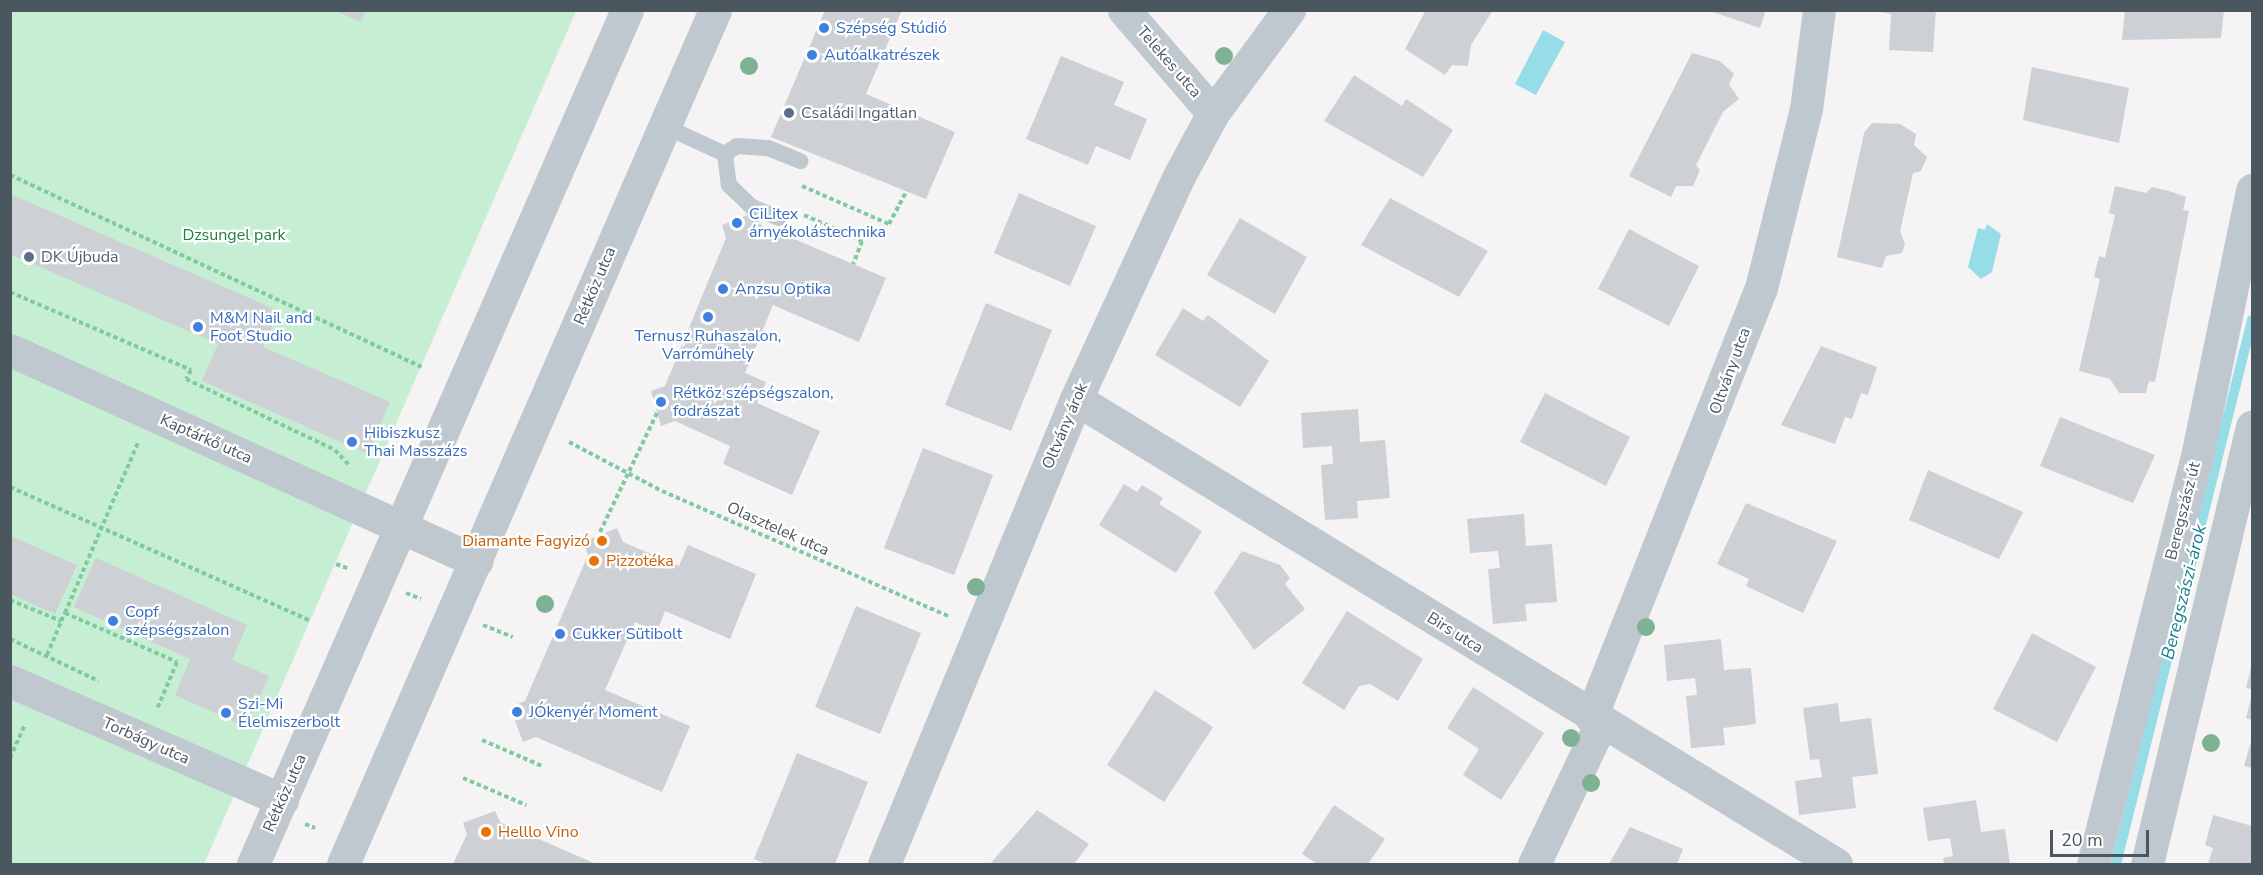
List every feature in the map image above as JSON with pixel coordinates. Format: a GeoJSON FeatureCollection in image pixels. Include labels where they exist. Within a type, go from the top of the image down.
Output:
{"type":"FeatureCollection","features":[{"type":"Feature","properties":{"kind":"street","name":"Rétköz utca"},"geometry":{"type":"LineString","coordinates":[[253,864],[627,10]]}},
{"type":"Feature","properties":{"kind":"street","name":"Rétköz utca"},"geometry":{"type":"LineString","coordinates":[[343,864],[715,10]]}},
{"type":"Feature","properties":{"kind":"street","name":"Telekes utca"},"geometry":{"type":"LineString","coordinates":[[1124,10],[1213,113]]}},
{"type":"Feature","properties":{"kind":"street","name":"Oltvány árok"},"geometry":{"type":"LineString","coordinates":[[884,864],[1076,399],[1213,113],[1289,10]]}},
{"type":"Feature","properties":{"kind":"street","name":"Oltvány utca"},"geometry":{"type":"LineString","coordinates":[[1534,864],[1596,720],[1761,288],[1806,109],[1819,10]]}},
{"type":"Feature","properties":{"kind":"street","name":"Beregszász út"},"geometry":{"type":"LineString","coordinates":[[2093,864],[2196,461],[2253,190]]}},
{"type":"Feature","properties":{"kind":"street","name":"Kaptárkő utca"},"geometry":{"type":"LineString","coordinates":[[10,350],[402,524]]}},
{"type":"Feature","properties":{"kind":"street","name":"Birs utca"},"geometry":{"type":"LineString","coordinates":[[1076,399],[1596,720],[1836,864]]}},
{"type":"Feature","properties":{"kind":"street"},"geometry":{"type":"LineString","coordinates":[[2147,864],[2253,426]]}},
{"type":"Feature","properties":{"kind":"street"},"geometry":{"type":"LineString","coordinates":[[402,524],[476,561]]}},
{"type":"Feature","properties":{"kind":"street","name":"Torbágy utca"},"geometry":{"type":"LineString","coordinates":[[10,681],[282,800]]}},
{"type":"Feature","properties":{"kind":"lane"},"geometry":{"type":"LineString","coordinates":[[664,126],[724,154]]}},
{"type":"Feature","properties":{"kind":"lane"},"geometry":{"type":"LineString","coordinates":[[724,154],[737,146],[768,147],[800,161]]}},
{"type":"Feature","properties":{"kind":"lane"},"geometry":{"type":"LineString","coordinates":[[724,154],[729,185],[752,207],[779,218]]}},
{"type":"Feature","properties":{"kind":"path"},"geometry":{"type":"LineString","coordinates":[[10,175],[421,366]]}},
{"type":"Feature","properties":{"kind":"path"},"geometry":{"type":"LineString","coordinates":[[791,182],[889,225],[907,190]]}},
{"type":"Feature","properties":{"kind":"path"},"geometry":{"type":"LineString","coordinates":[[10,292],[192,370],[186,379],[335,450],[355,471]]}},
{"type":"Feature","properties":{"kind":"path"},"geometry":{"type":"LineString","coordinates":[[600,532],[657,413]]}},
{"type":"Feature","properties":{"kind":"path"},"geometry":{"type":"LineString","coordinates":[[61,621],[151,414]]}},
{"type":"Feature","properties":{"kind":"path","name":"Olasztelek utca"},"geometry":{"type":"LineString","coordinates":[[569,442],[627,473],[981,630]]}},
{"type":"Feature","properties":{"kind":"path"},"geometry":{"type":"LineString","coordinates":[[10,487],[311,621]]}},
{"type":"Feature","properties":{"kind":"path"},"geometry":{"type":"LineString","coordinates":[[46,655],[102,529]]}},
{"type":"Feature","properties":{"kind":"path"},"geometry":{"type":"LineString","coordinates":[[10,600],[61,621]]}},
{"type":"Feature","properties":{"kind":"path"},"geometry":{"type":"LineString","coordinates":[[65,613],[177,662],[157,709]]}},
{"type":"Feature","properties":{"kind":"path"},"geometry":{"type":"LineString","coordinates":[[474,621],[513,638]]}},
{"type":"Feature","properties":{"kind":"path"},"geometry":{"type":"LineString","coordinates":[[482,740],[542,766]]}},
{"type":"Feature","properties":{"kind":"path"},"geometry":{"type":"LineString","coordinates":[[463,778],[526,805]]}},
{"type":"Feature","properties":{"kind":"green space","name":"Dzsungel park"},"geometry":{"type":"Polygon","coordinates":[[[11,11],[576,11],[204,864],[11,864],[11,11]]]}},
{"type":"Feature","properties":{"kind":"water"},"geometry":{"type":"Polygon","coordinates":[[[1543,30],[1565,42],[1536,95],[1515,84],[1543,30]]]}},
{"type":"Feature","properties":{"kind":"water"},"geometry":{"type":"Polygon","coordinates":[[[1987,224],[2001,234],[1992,272],[1981,279],[1968,267],[1978,228],[1985,230],[1987,224]]]}},
{"type":"Feature","properties":{"kind":"building"},"geometry":{"type":"Polygon","coordinates":[[[334,10],[366,10],[361,22],[334,10]]]}},
{"type":"Feature","properties":{"kind":"building"},"geometry":{"type":"Polygon","coordinates":[[[825,10],[902,10],[866,94],[955,132],[926,199],[771,137],[825,10]]]}},
{"type":"Feature","properties":{"kind":"building"},"geometry":{"type":"Polygon","coordinates":[[[1426,10],[1493,10],[1471,45],[1468,66],[1452,65],[1445,75],[1405,49],[1426,10]]]}},
{"type":"Feature","properties":{"kind":"building"},"geometry":{"type":"Polygon","coordinates":[[[1707,10],[1766,10],[1760,28],[1707,10]]]}},
{"type":"Feature","properties":{"kind":"building"},"geometry":{"type":"Polygon","coordinates":[[[1872,10],[1936,10],[1933,52],[1889,50],[1891,14],[1872,10]]]}},
{"type":"Feature","properties":{"kind":"building"},"geometry":{"type":"Polygon","coordinates":[[[2125,10],[2224,10],[2221,38],[2122,40],[2125,10]]]}},
{"type":"Feature","properties":{"kind":"building"},"geometry":{"type":"Polygon","coordinates":[[[1692,53],[1720,61],[1734,74],[1729,84],[1739,99],[1723,112],[1696,165],[1700,170],[1693,186],[1676,186],[1671,197],[1629,176],[1692,53]]]}},
{"type":"Feature","properties":{"kind":"building"},"geometry":{"type":"Polygon","coordinates":[[[1061,56],[1124,82],[1114,105],[1147,119],[1130,160],[1096,146],[1088,165],[1026,139],[1061,56]]]}},
{"type":"Feature","properties":{"kind":"building"},"geometry":{"type":"Polygon","coordinates":[[[2032,67],[2129,88],[2119,143],[2023,120],[2032,67]]]}},
{"type":"Feature","properties":{"kind":"building"},"geometry":{"type":"Polygon","coordinates":[[[1354,75],[1402,106],[1406,99],[1453,130],[1423,177],[1324,121],[1354,75]]]}},
{"type":"Feature","properties":{"kind":"building"},"geometry":{"type":"Polygon","coordinates":[[[1872,123],[1900,124],[1916,134],[1914,145],[1927,157],[1921,171],[1913,173],[1900,231],[1905,244],[1902,253],[1886,256],[1882,268],[1837,257],[1864,133],[1872,123]]]}},
{"type":"Feature","properties":{"kind":"building"},"geometry":{"type":"Polygon","coordinates":[[[2115,186],[2146,193],[2152,187],[2169,191],[2186,197],[2183,210],[2189,211],[2155,382],[2149,381],[2146,393],[2119,393],[2110,379],[2079,371],[2100,279],[2094,277],[2099,256],[2105,258],[2115,215],[2109,213],[2115,186]]]}},
{"type":"Feature","properties":{"kind":"building"},"geometry":{"type":"Polygon","coordinates":[[[1019,193],[1096,226],[1070,286],[994,253],[1019,193]]]}},
{"type":"Feature","properties":{"kind":"building"},"geometry":{"type":"Polygon","coordinates":[[[10,194],[279,311],[263,347],[390,402],[368,454],[202,381],[218,344],[10,254],[10,194]]]}},
{"type":"Feature","properties":{"kind":"building"},"geometry":{"type":"Polygon","coordinates":[[[1390,198],[1488,251],[1459,297],[1361,245],[1390,198]]]}},
{"type":"Feature","properties":{"kind":"building"},"geometry":{"type":"Polygon","coordinates":[[[755,212],[761,225],[886,278],[859,342],[773,305],[745,373],[766,382],[757,403],[820,431],[792,495],[723,464],[730,446],[675,421],[661,426],[651,391],[665,386],[726,238],[722,225],[755,212]]]}},
{"type":"Feature","properties":{"kind":"building"},"geometry":{"type":"Polygon","coordinates":[[[1240,218],[1307,257],[1275,314],[1207,275],[1240,218]]]}},
{"type":"Feature","properties":{"kind":"building"},"geometry":{"type":"Polygon","coordinates":[[[1629,229],[1699,266],[1669,326],[1598,289],[1629,229]]]}},
{"type":"Feature","properties":{"kind":"building"},"geometry":{"type":"Polygon","coordinates":[[[986,303],[1052,330],[1011,431],[945,405],[986,303]]]}},
{"type":"Feature","properties":{"kind":"building"},"geometry":{"type":"Polygon","coordinates":[[[1183,308],[1203,321],[1208,315],[1269,361],[1240,407],[1155,355],[1183,308]]]}},
{"type":"Feature","properties":{"kind":"building"},"geometry":{"type":"Polygon","coordinates":[[[1821,346],[1877,367],[1868,395],[1861,393],[1852,419],[1845,417],[1835,444],[1781,425],[1821,346]]]}},
{"type":"Feature","properties":{"kind":"building"},"geometry":{"type":"Polygon","coordinates":[[[1545,393],[1630,437],[1606,486],[1520,442],[1545,393]]]}},
{"type":"Feature","properties":{"kind":"building"},"geometry":{"type":"Polygon","coordinates":[[[1358,409],[1360,442],[1385,440],[1390,498],[1357,501],[1358,518],[1325,520],[1321,465],[1333,464],[1332,446],[1303,448],[1301,413],[1358,409]]]}},
{"type":"Feature","properties":{"kind":"building"},"geometry":{"type":"Polygon","coordinates":[[[2060,417],[2155,455],[2133,503],[2040,466],[2060,417]]]}},
{"type":"Feature","properties":{"kind":"building"},"geometry":{"type":"Polygon","coordinates":[[[923,448],[993,475],[954,575],[884,548],[923,448]]]}},
{"type":"Feature","properties":{"kind":"building"},"geometry":{"type":"Polygon","coordinates":[[[1928,470],[2023,512],[1999,559],[1909,520],[1928,470]]]}},
{"type":"Feature","properties":{"kind":"building"},"geometry":{"type":"Polygon","coordinates":[[[1124,484],[1137,492],[1142,485],[1163,498],[1159,504],[1202,531],[1176,573],[1099,525],[1124,484]]]}},
{"type":"Feature","properties":{"kind":"building"},"geometry":{"type":"Polygon","coordinates":[[[1746,503],[1837,541],[1803,613],[1746,586],[1749,579],[1717,564],[1746,503]]]}},
{"type":"Feature","properties":{"kind":"building"},"geometry":{"type":"Polygon","coordinates":[[[1524,514],[1526,546],[1552,544],[1557,602],[1525,604],[1527,621],[1493,624],[1488,569],[1500,568],[1498,551],[1470,553],[1467,519],[1524,514]]]}},
{"type":"Feature","properties":{"kind":"building"},"geometry":{"type":"Polygon","coordinates":[[[617,528],[623,542],[679,566],[688,545],[756,574],[730,639],[665,611],[657,632],[635,622],[605,690],[690,726],[662,792],[536,737],[523,742],[510,707],[525,701],[588,555],[583,542],[617,528]]]}},
{"type":"Feature","properties":{"kind":"building"},"geometry":{"type":"Polygon","coordinates":[[[10,536],[77,565],[55,614],[10,594],[10,536]]]}},
{"type":"Feature","properties":{"kind":"building"},"geometry":{"type":"Polygon","coordinates":[[[1242,551],[1280,565],[1290,578],[1285,584],[1305,609],[1254,650],[1214,593],[1242,551]]]}},
{"type":"Feature","properties":{"kind":"building"},"geometry":{"type":"Polygon","coordinates":[[[96,558],[247,625],[232,660],[269,676],[246,727],[175,695],[190,659],[74,607],[96,558]]]}},
{"type":"Feature","properties":{"kind":"building"},"geometry":{"type":"Polygon","coordinates":[[[856,606],[921,633],[880,734],[815,707],[856,606]]]}},
{"type":"Feature","properties":{"kind":"building"},"geometry":{"type":"Polygon","coordinates":[[[1347,611],[1423,659],[1398,701],[1370,684],[1359,686],[1344,710],[1302,683],[1347,611]]]}},
{"type":"Feature","properties":{"kind":"building"},"geometry":{"type":"Polygon","coordinates":[[[2032,633],[2096,667],[2057,742],[1993,709],[2032,633]]]}},
{"type":"Feature","properties":{"kind":"building"},"geometry":{"type":"Polygon","coordinates":[[[1721,639],[1724,670],[1751,668],[1756,724],[1723,728],[1725,745],[1691,748],[1686,696],[1697,695],[1695,678],[1667,681],[1664,645],[1721,639]]]}},
{"type":"Feature","properties":{"kind":"building"},"geometry":{"type":"Polygon","coordinates":[[[2252,664],[2252,689],[2246,688],[2252,664]]]}},
{"type":"Feature","properties":{"kind":"building"},"geometry":{"type":"Polygon","coordinates":[[[1473,687],[1544,733],[1501,800],[1463,775],[1479,749],[1447,728],[1473,687]]]}},
{"type":"Feature","properties":{"kind":"building"},"geometry":{"type":"Polygon","coordinates":[[[1155,690],[1213,727],[1164,802],[1107,765],[1155,690]]]}},
{"type":"Feature","properties":{"kind":"building"},"geometry":{"type":"Polygon","coordinates":[[[2252,694],[2252,720],[2246,718],[2252,694]]]}},
{"type":"Feature","properties":{"kind":"building"},"geometry":{"type":"Polygon","coordinates":[[[1838,703],[1840,722],[1871,718],[1878,774],[1852,777],[1856,808],[1799,815],[1795,781],[1822,777],[1819,759],[1810,760],[1803,708],[1838,703]]]}},
{"type":"Feature","properties":{"kind":"building"},"geometry":{"type":"Polygon","coordinates":[[[2252,738],[2252,768],[2244,766],[2252,738]]]}},
{"type":"Feature","properties":{"kind":"building"},"geometry":{"type":"Polygon","coordinates":[[[797,753],[868,782],[835,864],[766,864],[754,859],[797,753]]]}},
{"type":"Feature","properties":{"kind":"building"},"geometry":{"type":"Polygon","coordinates":[[[1976,800],[1981,832],[2005,829],[2010,864],[1944,864],[1943,858],[1953,856],[1950,838],[1928,841],[1923,808],[1976,800]]]}},
{"type":"Feature","properties":{"kind":"building"},"geometry":{"type":"Polygon","coordinates":[[[1334,805],[1385,839],[1368,864],[1317,864],[1302,854],[1334,805]]]}},
{"type":"Feature","properties":{"kind":"building"},"geometry":{"type":"Polygon","coordinates":[[[1037,810],[1089,844],[1074,864],[990,864],[1037,810]]]}},
{"type":"Feature","properties":{"kind":"building"},"geometry":{"type":"Polygon","coordinates":[[[495,811],[500,822],[596,864],[453,864],[467,834],[463,823],[495,811]]]}},
{"type":"Feature","properties":{"kind":"building"},"geometry":{"type":"Polygon","coordinates":[[[2213,815],[2252,826],[2252,864],[2208,864],[2213,848],[2205,845],[2213,815]]]}},
{"type":"Feature","properties":{"kind":"building"},"geometry":{"type":"Polygon","coordinates":[[[1630,827],[1683,849],[1677,864],[1609,864],[1630,827]]]}},
{"type":"Feature","properties":{"kind":"waterway","name":"Beregszászi-árok"},"geometry":{"type":"LineString","coordinates":[[2116,864],[2252,320]]}},
{"type":"Feature","properties":{"kind":"place","name":"Szépség Stúdió"},"geometry":{"type":"Point","coordinates":[824,28]}},
{"type":"Feature","properties":{"kind":"place","name":"Autóalkatrészek"},"geometry":{"type":"Point","coordinates":[812,55]}},
{"type":"Feature","properties":{"kind":"place","name":"Családi Ingatlan"},"geometry":{"type":"Point","coordinates":[789,113]}},
{"type":"Feature","properties":{"kind":"place","name":"CiLitex árnyékolástechnika"},"geometry":{"type":"Point","coordinates":[737,223]}},
{"type":"Feature","properties":{"kind":"place","name":"DK Újbuda"},"geometry":{"type":"Point","coordinates":[29,257]}},
{"type":"Feature","properties":{"kind":"place","name":"Anzsu Optika"},"geometry":{"type":"Point","coordinates":[723,289]}},
{"type":"Feature","properties":{"kind":"place","name":"Ternusz Ruhaszalon, Varróműhely"},"geometry":{"type":"Point","coordinates":[708,317]}},
{"type":"Feature","properties":{"kind":"place","name":"M&M Nail and Foot Studio"},"geometry":{"type":"Point","coordinates":[198,327]}},
{"type":"Feature","properties":{"kind":"place","name":"Rétköz szépségszalon, fodrászat"},"geometry":{"type":"Point","coordinates":[661,402]}},
{"type":"Feature","properties":{"kind":"place","name":"Hibiszkusz Thai Masszázs"},"geometry":{"type":"Point","coordinates":[352,442]}},
{"type":"Feature","properties":{"kind":"place","name":"Diamante Fagyizó"},"geometry":{"type":"Point","coordinates":[602,541]}},
{"type":"Feature","properties":{"kind":"place","name":"Pizzotéka"},"geometry":{"type":"Point","coordinates":[594,561]}},
{"type":"Feature","properties":{"kind":"place","name":"Copf szépségszalon"},"geometry":{"type":"Point","coordinates":[113,621]}},
{"type":"Feature","properties":{"kind":"place","name":"Cukker Sütibolt"},"geometry":{"type":"Point","coordinates":[560,634]}},
{"type":"Feature","properties":{"kind":"place","name":"JÓkenyér Moment"},"geometry":{"type":"Point","coordinates":[517,712]}},
{"type":"Feature","properties":{"kind":"place","name":"Szi-Mi Élelmiszerbolt"},"geometry":{"type":"Point","coordinates":[226,713]}},
{"type":"Feature","properties":{"kind":"place","name":"Helllo Vino"},"geometry":{"type":"Point","coordinates":[486,832]}}]}
